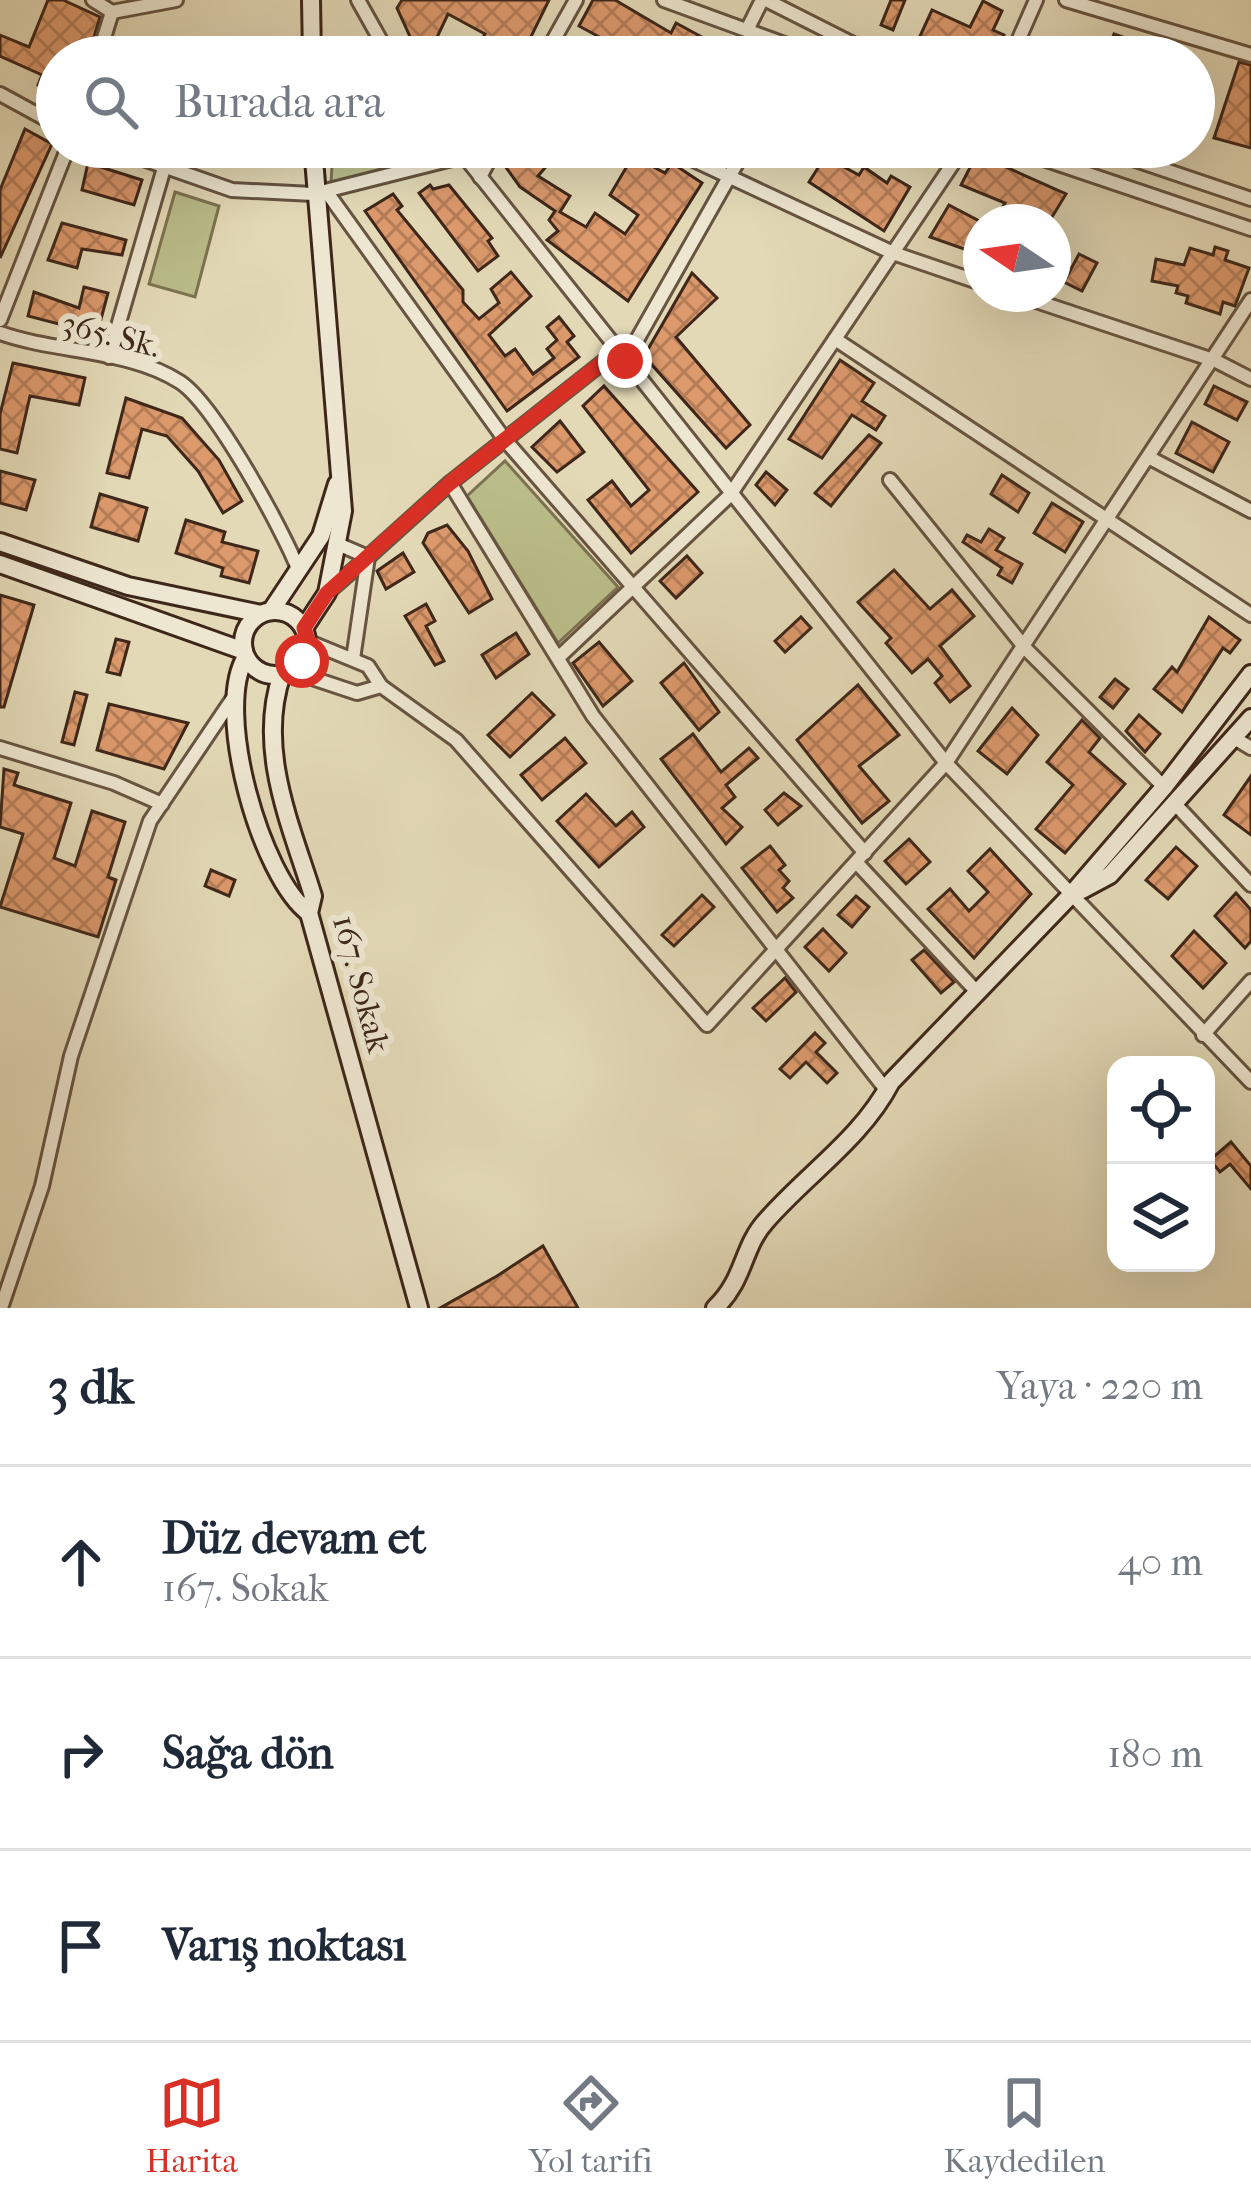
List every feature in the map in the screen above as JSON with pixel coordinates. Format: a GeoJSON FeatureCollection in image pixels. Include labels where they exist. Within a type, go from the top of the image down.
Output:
{"type":"FeatureCollection","features":[{"type":"Feature","properties":{"kind":"street"},"geometry":{"type":"LineString","coordinates":[[94,0],[112,12],[176,0]]}},
{"type":"Feature","properties":{"kind":"street"},"geometry":{"type":"LineString","coordinates":[[311,0],[312,36]]}},
{"type":"Feature","properties":{"kind":"street"},"geometry":{"type":"LineString","coordinates":[[358,0],[378,36]]}},
{"type":"Feature","properties":{"kind":"street"},"geometry":{"type":"LineString","coordinates":[[556,36],[577,0]]}},
{"type":"Feature","properties":{"kind":"street"},"geometry":{"type":"LineString","coordinates":[[664,0],[759,36]]}},
{"type":"Feature","properties":{"kind":"street"},"geometry":{"type":"LineString","coordinates":[[746,30],[764,0],[837,36]]}},
{"type":"Feature","properties":{"kind":"street"},"geometry":{"type":"LineString","coordinates":[[1020,36],[1036,0]]}},
{"type":"Feature","properties":{"kind":"street"},"geometry":{"type":"LineString","coordinates":[[1066,0],[1187,36]]}},
{"type":"Feature","properties":{"kind":"street"},"geometry":{"type":"LineString","coordinates":[[105,36],[112,12]]}},
{"type":"Feature","properties":{"kind":"street"},"geometry":{"type":"LineString","coordinates":[[1215,44],[1251,55]]}},
{"type":"Feature","properties":{"kind":"street"},"geometry":{"type":"LineString","coordinates":[[0,94],[36,114]]}},
{"type":"Feature","properties":{"kind":"street"},"geometry":{"type":"LineString","coordinates":[[0,320],[60,168]]}},
{"type":"Feature","properties":{"kind":"street"},"geometry":{"type":"LineString","coordinates":[[109,357],[164,168],[232,190],[320,192],[404,168]]}},
{"type":"Feature","properties":{"kind":"street"},"geometry":{"type":"LineString","coordinates":[[1,1308],[42,1186],[71,1056],[150,821],[233,698],[247,629],[266,613],[321,536],[338,483],[316,168]]}},
{"type":"Feature","properties":{"kind":"street"},"geometry":{"type":"LineString","coordinates":[[473,168],[946,763],[1251,1082]]}},
{"type":"Feature","properties":{"kind":"street"},"geometry":{"type":"LineString","coordinates":[[481,177],[486,168]]}},
{"type":"Feature","properties":{"kind":"street"},"geometry":{"type":"LineString","coordinates":[[712,168],[893,253],[963,277]]}},
{"type":"Feature","properties":{"kind":"street"},"geometry":{"type":"LineString","coordinates":[[327,593],[450,483],[621,356],[736,168]]}},
{"type":"Feature","properties":{"kind":"street"},"geometry":{"type":"LineString","coordinates":[[558,658],[730,495],[950,168]]}},
{"type":"Feature","properties":{"kind":"street"},"geometry":{"type":"LineString","coordinates":[[1070,168],[1251,229]]}},
{"type":"Feature","properties":{"kind":"street"},"geometry":{"type":"LineString","coordinates":[[1159,168],[1251,199]]}},
{"type":"Feature","properties":{"kind":"street"},"geometry":{"type":"LineString","coordinates":[[320,192],[505,440],[976,991]]}},
{"type":"Feature","properties":{"kind":"street"},"geometry":{"type":"LineString","coordinates":[[0,542],[128,586],[292,615],[306,634],[368,666],[381,686],[456,740],[706,1025],[946,763],[1216,361],[1251,300]]}},
{"type":"Feature","properties":{"kind":"street"},"geometry":{"type":"LineString","coordinates":[[1069,312],[1216,361],[1251,379]]}},
{"type":"Feature","properties":{"kind":"street","name":"365. Sk."},"geometry":{"type":"LineString","coordinates":[[0,333],[32,344],[109,357],[179,382],[200,402],[298,571]]}},
{"type":"Feature","properties":{"kind":"street"},"geometry":{"type":"LineString","coordinates":[[835,339],[1251,615]]}},
{"type":"Feature","properties":{"kind":"street"},"geometry":{"type":"LineString","coordinates":[[1150,458],[1251,511]]}},
{"type":"Feature","properties":{"kind":"street"},"geometry":{"type":"LineString","coordinates":[[890,480],[1026,649],[1165,788]]}},
{"type":"Feature","properties":{"kind":"street"},"geometry":{"type":"LineString","coordinates":[[287,673],[327,593],[340,545],[342,490],[338,483]]}},
{"type":"Feature","properties":{"kind":"street"},"geometry":{"type":"LineString","coordinates":[[450,483],[593,716],[887,1091]]}},
{"type":"Feature","properties":{"kind":"street"},"geometry":{"type":"LineString","coordinates":[[340,545],[368,557]]}},
{"type":"Feature","properties":{"kind":"street"},"geometry":{"type":"LineString","coordinates":[[353,659],[368,557]]}},
{"type":"Feature","properties":{"kind":"street"},"geometry":{"type":"LineString","coordinates":[[0,564],[245,654],[264,673],[287,673],[357,693],[381,686]]}},
{"type":"Feature","properties":{"kind":"street","name":"167. Sokak"},"geometry":{"type":"LineString","coordinates":[[287,673],[272,708],[277,778],[313,896],[309,913],[419,1308]]}},
{"type":"Feature","properties":{"kind":"street"},"geometry":{"type":"LineString","coordinates":[[715,1308],[743,1273],[761,1225],[876,1111],[887,1091],[976,991],[1070,896],[1165,788],[1251,674]]}},
{"type":"Feature","properties":{"kind":"street"},"geometry":{"type":"LineString","coordinates":[[233,698],[245,777],[266,845],[296,904],[309,913]]}},
{"type":"Feature","properties":{"kind":"street"},"geometry":{"type":"LineString","coordinates":[[1070,896],[1110,875],[1243,744],[1251,718]]}},
{"type":"Feature","properties":{"kind":"street"},"geometry":{"type":"LineString","coordinates":[[0,748],[162,804]]}},
{"type":"Feature","properties":{"kind":"street"},"geometry":{"type":"LineString","coordinates":[[1177,806],[1251,885]]}},
{"type":"Feature","properties":{"kind":"street"},"geometry":{"type":"LineString","coordinates":[[1203,1035],[1251,981]]}},
{"type":"Feature","properties":{"kind":"green space"},"geometry":{"type":"Polygon","coordinates":[[[332,168],[388,168],[331,183],[332,168]]]}},
{"type":"Feature","properties":{"kind":"green space"},"geometry":{"type":"Polygon","coordinates":[[[175,192],[219,206],[195,297],[149,284],[175,192]]]}},
{"type":"Feature","properties":{"kind":"green space"},"geometry":{"type":"Polygon","coordinates":[[[505,461],[618,587],[558,643],[467,496],[505,461]]]}},
{"type":"Feature","properties":{"kind":"building"},"geometry":{"type":"Polygon","coordinates":[[[48,0],[63,0],[100,17],[94,36],[36,36],[36,72],[0,56],[0,35],[29,47],[48,0]]]}},
{"type":"Feature","properties":{"kind":"building"},"geometry":{"type":"Polygon","coordinates":[[[402,0],[549,0],[531,36],[484,36],[448,14],[438,36],[410,36],[397,8],[402,0]]]}},
{"type":"Feature","properties":{"kind":"building"},"geometry":{"type":"Polygon","coordinates":[[[593,0],[615,0],[671,33],[676,23],[700,36],[598,36],[579,26],[593,0]]]}},
{"type":"Feature","properties":{"kind":"building"},"geometry":{"type":"Polygon","coordinates":[[[891,0],[905,0],[893,30],[881,25],[891,0]]]}},
{"type":"Feature","properties":{"kind":"building"},"geometry":{"type":"Polygon","coordinates":[[[983,1],[1002,11],[993,30],[1004,36],[920,36],[932,10],[970,27],[983,1]]]}},
{"type":"Feature","properties":{"kind":"building"},"geometry":{"type":"Polygon","coordinates":[[[1239,62],[1251,65],[1251,148],[1215,135],[1239,62]]]}},
{"type":"Feature","properties":{"kind":"building"},"geometry":{"type":"Polygon","coordinates":[[[25,129],[36,135],[36,168],[41,168],[0,258],[0,190],[25,129]]]}},
{"type":"Feature","properties":{"kind":"building"},"geometry":{"type":"Polygon","coordinates":[[[87,168],[104,168],[142,180],[134,205],[82,190],[87,168]]]}},
{"type":"Feature","properties":{"kind":"building"},"geometry":{"type":"Polygon","coordinates":[[[506,168],[545,168],[538,176],[570,196],[560,212],[586,227],[595,213],[625,234],[638,215],[610,195],[626,168],[656,168],[665,173],[680,168],[702,183],[628,301],[547,240],[558,231],[549,220],[555,211],[520,187],[506,168]]]}},
{"type":"Feature","properties":{"kind":"building"},"geometry":{"type":"Polygon","coordinates":[[[818,168],[846,168],[859,175],[865,168],[887,183],[891,176],[910,187],[884,231],[809,182],[818,168]]]}},
{"type":"Feature","properties":{"kind":"building"},"geometry":{"type":"Polygon","coordinates":[[[970,168],[1008,168],[1066,194],[1060,204],[1005,203],[961,185],[970,168]]]}},
{"type":"Feature","properties":{"kind":"building"},"geometry":{"type":"Polygon","coordinates":[[[430,185],[433,189],[449,185],[492,238],[488,241],[498,256],[478,271],[419,193],[430,185]]]}},
{"type":"Feature","properties":{"kind":"building"},"geometry":{"type":"Polygon","coordinates":[[[393,194],[402,206],[397,210],[463,290],[463,302],[479,319],[499,303],[491,289],[511,272],[531,296],[489,335],[505,356],[515,349],[533,374],[554,358],[547,349],[557,340],[547,327],[559,317],[574,336],[567,342],[579,357],[507,411],[365,211],[393,194]]]}},
{"type":"Feature","properties":{"kind":"building"},"geometry":{"type":"Polygon","coordinates":[[[949,205],[963,212],[963,249],[930,237],[949,205]]]}},
{"type":"Feature","properties":{"kind":"building"},"geometry":{"type":"Polygon","coordinates":[[[62,223],[126,240],[122,255],[82,249],[77,268],[48,260],[62,223]]]}},
{"type":"Feature","properties":{"kind":"building"},"geometry":{"type":"Polygon","coordinates":[[[1215,247],[1228,251],[1225,260],[1249,268],[1235,306],[1223,302],[1220,314],[1186,303],[1188,296],[1176,293],[1178,286],[1152,281],[1156,259],[1184,265],[1190,248],[1213,255],[1215,247]]]}},
{"type":"Feature","properties":{"kind":"building"},"geometry":{"type":"Polygon","coordinates":[[[1079,254],[1097,263],[1082,291],[1071,286],[1071,269],[1079,254]]]}},
{"type":"Feature","properties":{"kind":"building"},"geometry":{"type":"Polygon","coordinates":[[[692,273],[717,298],[676,337],[750,425],[726,448],[644,356],[692,273]]]}},
{"type":"Feature","properties":{"kind":"building"},"geometry":{"type":"Polygon","coordinates":[[[84,287],[108,293],[97,334],[28,316],[34,292],[79,308],[84,287]]]}},
{"type":"Feature","properties":{"kind":"building"},"geometry":{"type":"Polygon","coordinates":[[[840,360],[874,383],[862,401],[885,416],[876,430],[852,415],[822,458],[789,439],[840,360]]]}},
{"type":"Feature","properties":{"kind":"building"},"geometry":{"type":"Polygon","coordinates":[[[13,363],[85,378],[79,405],[30,396],[17,453],[0,449],[0,414],[13,363]]]}},
{"type":"Feature","properties":{"kind":"building"},"geometry":{"type":"Polygon","coordinates":[[[604,386],[698,492],[631,553],[588,500],[612,481],[631,506],[649,490],[583,406],[604,386]]]}},
{"type":"Feature","properties":{"kind":"building"},"geometry":{"type":"Polygon","coordinates":[[[1214,386],[1247,402],[1237,420],[1205,404],[1214,386]]]}},
{"type":"Feature","properties":{"kind":"building"},"geometry":{"type":"Polygon","coordinates":[[[126,398],[182,418],[219,460],[242,501],[223,513],[198,471],[167,436],[142,429],[129,478],[107,473],[126,398]]]}},
{"type":"Feature","properties":{"kind":"building"},"geometry":{"type":"Polygon","coordinates":[[[560,421],[584,452],[557,472],[532,447],[560,421]]]}},
{"type":"Feature","properties":{"kind":"building"},"geometry":{"type":"Polygon","coordinates":[[[1192,422],[1229,442],[1213,472],[1176,453],[1192,422]]]}},
{"type":"Feature","properties":{"kind":"building"},"geometry":{"type":"Polygon","coordinates":[[[869,435],[881,443],[831,506],[815,493],[869,435]]]}},
{"type":"Feature","properties":{"kind":"building"},"geometry":{"type":"Polygon","coordinates":[[[0,471],[35,480],[26,510],[0,503],[0,471]]]}},
{"type":"Feature","properties":{"kind":"building"},"geometry":{"type":"Polygon","coordinates":[[[766,472],[787,490],[775,505],[756,485],[766,472]]]}},
{"type":"Feature","properties":{"kind":"building"},"geometry":{"type":"Polygon","coordinates":[[[1002,475],[1029,493],[1018,512],[991,494],[1002,475]]]}},
{"type":"Feature","properties":{"kind":"building"},"geometry":{"type":"Polygon","coordinates":[[[100,494],[147,508],[138,541],[91,527],[100,494]]]}},
{"type":"Feature","properties":{"kind":"building"},"geometry":{"type":"Polygon","coordinates":[[[1052,503],[1083,522],[1065,552],[1034,533],[1052,503]]]}},
{"type":"Feature","properties":{"kind":"building"},"geometry":{"type":"Polygon","coordinates":[[[186,520],[225,532],[222,542],[258,551],[249,583],[221,576],[223,568],[176,553],[186,520]]]}},
{"type":"Feature","properties":{"kind":"building"},"geometry":{"type":"Polygon","coordinates":[[[447,525],[468,551],[492,599],[469,613],[423,543],[428,533],[447,525]]]}},
{"type":"Feature","properties":{"kind":"building"},"geometry":{"type":"Polygon","coordinates":[[[989,529],[1004,538],[996,550],[1022,564],[1012,583],[998,575],[1002,568],[963,542],[967,535],[981,542],[989,529]]]}},
{"type":"Feature","properties":{"kind":"building"},"geometry":{"type":"Polygon","coordinates":[[[403,553],[414,572],[386,589],[377,571],[403,553]]]}},
{"type":"Feature","properties":{"kind":"building"},"geometry":{"type":"Polygon","coordinates":[[[687,556],[702,573],[676,598],[660,581],[687,556]]]}},
{"type":"Feature","properties":{"kind":"building"},"geometry":{"type":"Polygon","coordinates":[[[894,570],[930,609],[952,590],[974,616],[940,646],[970,686],[950,702],[935,683],[942,676],[928,659],[912,673],[886,643],[891,638],[858,602],[894,570]]]}},
{"type":"Feature","properties":{"kind":"building"},"geometry":{"type":"Polygon","coordinates":[[[0,595],[34,605],[4,707],[0,707],[0,595]]]}},
{"type":"Feature","properties":{"kind":"building"},"geometry":{"type":"Polygon","coordinates":[[[426,604],[435,621],[426,626],[444,661],[435,665],[405,616],[426,604]]]}},
{"type":"Feature","properties":{"kind":"building"},"geometry":{"type":"Polygon","coordinates":[[[801,617],[811,628],[785,652],[775,641],[801,617]]]}},
{"type":"Feature","properties":{"kind":"building"},"geometry":{"type":"Polygon","coordinates":[[[1209,617],[1240,640],[1230,653],[1223,648],[1182,712],[1154,689],[1172,667],[1177,672],[1209,617]]]}},
{"type":"Feature","properties":{"kind":"building"},"geometry":{"type":"Polygon","coordinates":[[[516,633],[529,654],[496,678],[482,655],[516,633]]]}},
{"type":"Feature","properties":{"kind":"building"},"geometry":{"type":"Polygon","coordinates":[[[116,639],[129,642],[120,675],[107,672],[116,639]]]}},
{"type":"Feature","properties":{"kind":"building"},"geometry":{"type":"Polygon","coordinates":[[[599,642],[632,681],[603,706],[573,663],[599,642]]]}},
{"type":"Feature","properties":{"kind":"building"},"geometry":{"type":"Polygon","coordinates":[[[684,663],[719,712],[699,730],[661,683],[684,663]]]}},
{"type":"Feature","properties":{"kind":"building"},"geometry":{"type":"Polygon","coordinates":[[[1115,679],[1128,689],[1113,708],[1100,697],[1115,679]]]}},
{"type":"Feature","properties":{"kind":"building"},"geometry":{"type":"Polygon","coordinates":[[[858,685],[899,735],[859,766],[889,801],[862,823],[797,740],[858,685]]]}},
{"type":"Feature","properties":{"kind":"building"},"geometry":{"type":"Polygon","coordinates":[[[75,692],[87,695],[74,745],[62,742],[75,692]]]}},
{"type":"Feature","properties":{"kind":"building"},"geometry":{"type":"Polygon","coordinates":[[[532,693],[554,715],[510,757],[488,735],[532,693]]]}},
{"type":"Feature","properties":{"kind":"building"},"geometry":{"type":"Polygon","coordinates":[[[109,704],[188,723],[164,769],[97,750],[109,704]]]}},
{"type":"Feature","properties":{"kind":"building"},"geometry":{"type":"Polygon","coordinates":[[[1012,708],[1038,735],[1007,774],[978,751],[1012,708]]]}},
{"type":"Feature","properties":{"kind":"building"},"geometry":{"type":"Polygon","coordinates":[[[1139,715],[1160,734],[1145,752],[1126,731],[1139,715]]]}},
{"type":"Feature","properties":{"kind":"building"},"geometry":{"type":"Polygon","coordinates":[[[1082,720],[1100,738],[1089,752],[1125,784],[1065,853],[1036,829],[1073,785],[1047,762],[1082,720]]]}},
{"type":"Feature","properties":{"kind":"building"},"geometry":{"type":"Polygon","coordinates":[[[693,734],[721,772],[749,748],[758,758],[726,785],[735,797],[722,808],[742,827],[726,844],[661,759],[693,734]]]}},
{"type":"Feature","properties":{"kind":"building"},"geometry":{"type":"Polygon","coordinates":[[[565,738],[586,763],[542,800],[521,775],[565,738]]]}},
{"type":"Feature","properties":{"kind":"building"},"geometry":{"type":"Polygon","coordinates":[[[4,769],[18,773],[14,785],[71,803],[54,858],[75,866],[92,811],[125,822],[108,877],[116,880],[98,937],[0,907],[23,834],[0,827],[4,769]]]}},
{"type":"Feature","properties":{"kind":"building"},"geometry":{"type":"Polygon","coordinates":[[[1251,776],[1251,835],[1224,815],[1251,776]]]}},
{"type":"Feature","properties":{"kind":"building"},"geometry":{"type":"Polygon","coordinates":[[[784,793],[801,806],[778,825],[765,810],[784,793]]]}},
{"type":"Feature","properties":{"kind":"building"},"geometry":{"type":"Polygon","coordinates":[[[586,794],[616,826],[632,812],[644,827],[599,867],[557,821],[586,794]]]}},
{"type":"Feature","properties":{"kind":"building"},"geometry":{"type":"Polygon","coordinates":[[[909,839],[930,862],[906,884],[885,861],[909,839]]]}},
{"type":"Feature","properties":{"kind":"building"},"geometry":{"type":"Polygon","coordinates":[[[770,846],[785,865],[779,870],[789,881],[783,888],[793,898],[777,912],[742,868],[770,846]]]}},
{"type":"Feature","properties":{"kind":"building"},"geometry":{"type":"Polygon","coordinates":[[[1176,847],[1197,866],[1168,899],[1146,880],[1176,847]]]}},
{"type":"Feature","properties":{"kind":"building"},"geometry":{"type":"Polygon","coordinates":[[[990,849],[1031,894],[974,958],[928,909],[950,889],[969,911],[988,892],[968,871],[990,849]]]}},
{"type":"Feature","properties":{"kind":"building"},"geometry":{"type":"Polygon","coordinates":[[[211,870],[235,880],[229,896],[205,886],[211,870]]]}},
{"type":"Feature","properties":{"kind":"building"},"geometry":{"type":"Polygon","coordinates":[[[1236,893],[1251,910],[1251,941],[1245,948],[1215,916],[1236,893]]]}},
{"type":"Feature","properties":{"kind":"building"},"geometry":{"type":"Polygon","coordinates":[[[702,895],[714,907],[674,946],[662,935],[702,895]]]}},
{"type":"Feature","properties":{"kind":"building"},"geometry":{"type":"Polygon","coordinates":[[[856,896],[869,907],[852,927],[838,915],[856,896]]]}},
{"type":"Feature","properties":{"kind":"building"},"geometry":{"type":"Polygon","coordinates":[[[823,929],[846,953],[829,971],[805,947],[823,929]]]}},
{"type":"Feature","properties":{"kind":"building"},"geometry":{"type":"Polygon","coordinates":[[[1194,931],[1226,963],[1203,988],[1172,956],[1194,931]]]}},
{"type":"Feature","properties":{"kind":"building"},"geometry":{"type":"Polygon","coordinates":[[[924,950],[954,982],[941,993],[912,960],[924,950]]]}},
{"type":"Feature","properties":{"kind":"building"},"geometry":{"type":"Polygon","coordinates":[[[785,978],[796,992],[766,1021],[753,1008],[785,978]]]}},
{"type":"Feature","properties":{"kind":"building"},"geometry":{"type":"Polygon","coordinates":[[[815,1033],[825,1043],[816,1052],[837,1073],[827,1083],[806,1062],[790,1078],[780,1069],[815,1033]]]}},
{"type":"Feature","properties":{"kind":"building"},"geometry":{"type":"Polygon","coordinates":[[[1231,1142],[1251,1166],[1251,1189],[1230,1164],[1220,1172],[1215,1156],[1231,1142]]]}},
{"type":"Feature","properties":{"kind":"building"},"geometry":{"type":"Polygon","coordinates":[[[543,1246],[578,1308],[440,1308],[497,1276],[543,1246]]]}},
{"type":"Feature","properties":{"kind":"route"},"geometry":{"type":"LineString","coordinates":[[302,661],[308,641],[304,628],[319,612],[327,593],[450,483],[617,351],[625,361]]}}]}
